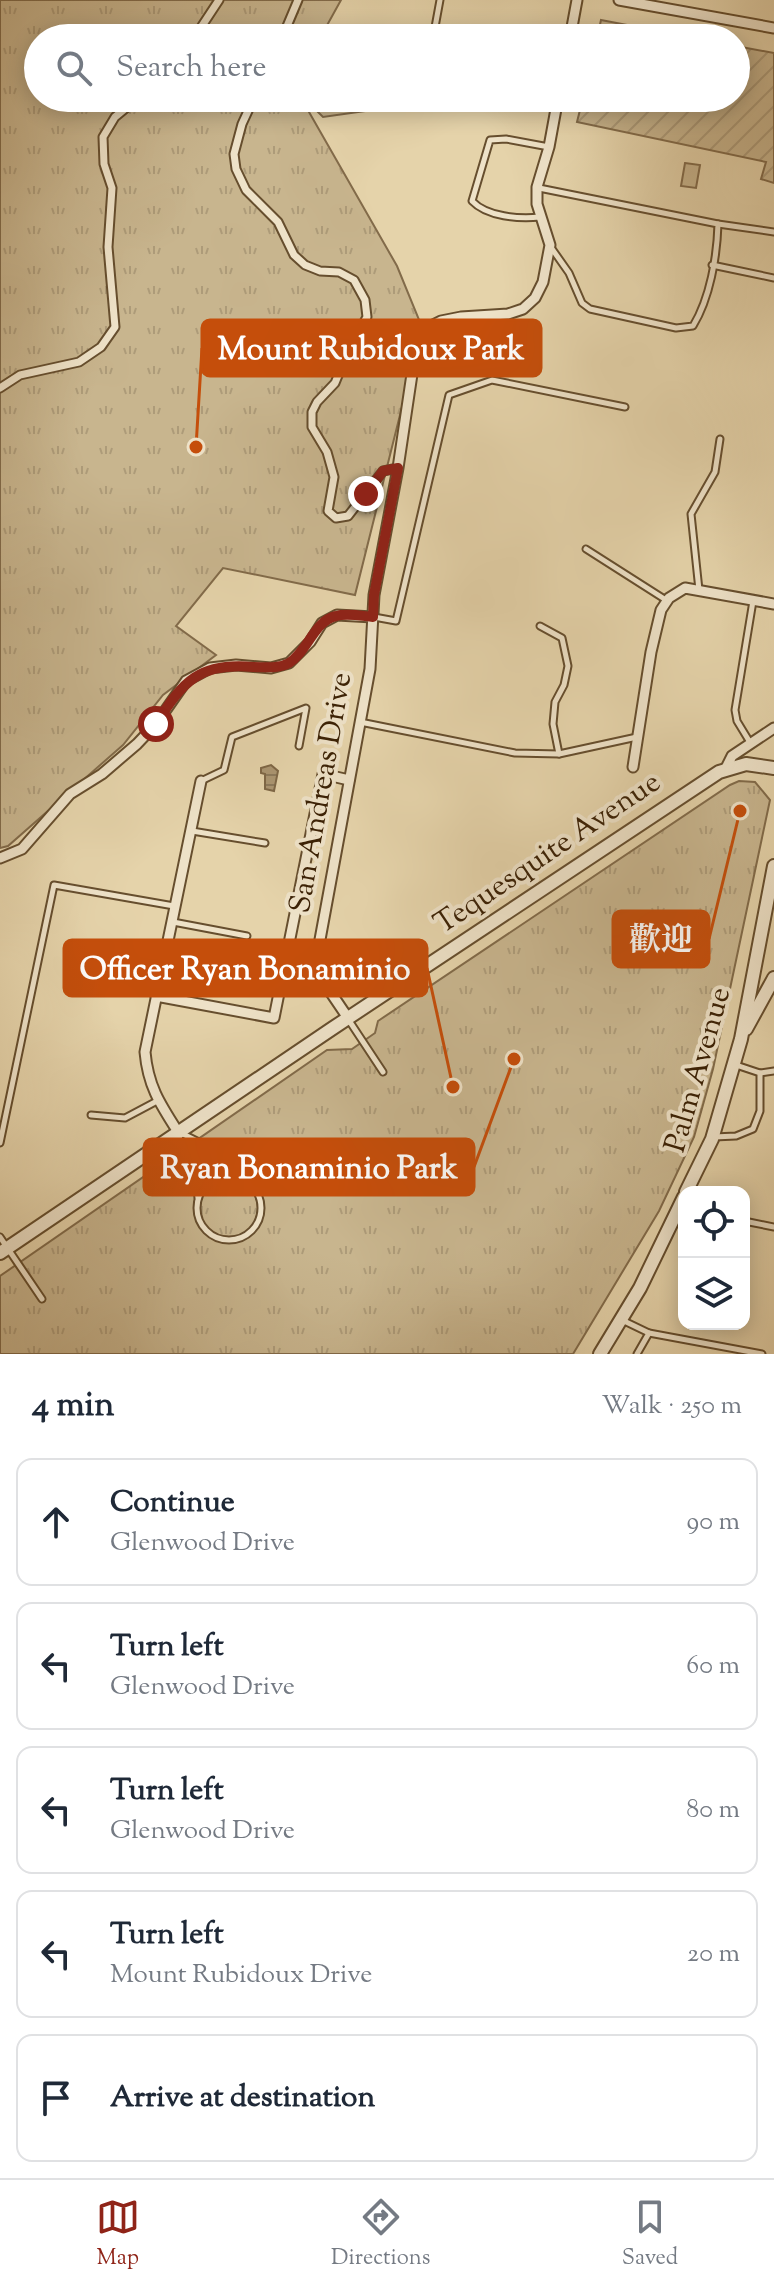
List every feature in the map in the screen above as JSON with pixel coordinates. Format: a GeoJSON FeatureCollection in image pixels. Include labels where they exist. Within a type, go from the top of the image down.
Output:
{"type":"FeatureCollection","features":[{"type":"Feature","properties":{"kind":"street"},"geometry":{"type":"LineString","coordinates":[[203,24],[219,0]]}},
{"type":"Feature","properties":{"kind":"street"},"geometry":{"type":"LineString","coordinates":[[288,24],[298,0]]}},
{"type":"Feature","properties":{"kind":"street"},"geometry":{"type":"LineString","coordinates":[[573,24],[577,0]]}},
{"type":"Feature","properties":{"kind":"street"},"geometry":{"type":"LineString","coordinates":[[625,1],[774,28]]}},
{"type":"Feature","properties":{"kind":"street"},"geometry":{"type":"LineString","coordinates":[[0,388],[20,375],[79,362],[101,347],[115,327],[108,247],[112,188],[104,164],[103,137],[121,112]]}},
{"type":"Feature","properties":{"kind":"street"},"geometry":{"type":"LineString","coordinates":[[248,112],[234,154],[236,169],[246,190],[278,222],[294,255],[305,265],[320,271],[339,272],[354,280],[365,300],[367,317],[335,383],[312,412],[312,427],[327,452],[334,477],[328,511],[336,518],[348,516],[383,471],[398,468]]}},
{"type":"Feature","properties":{"kind":"street"},"geometry":{"type":"LineString","coordinates":[[550,245],[537,204],[537,187],[555,112]]}},
{"type":"Feature","properties":{"kind":"street","name":"San Andreas Drive"},"geometry":{"type":"LineString","coordinates":[[348,1018],[325,984],[319,945],[370,669],[374,595],[415,354],[429,327],[441,321],[508,314],[523,309],[535,298],[543,282],[550,245]]}},
{"type":"Feature","properties":{"kind":"street"},"geometry":{"type":"LineString","coordinates":[[633,767],[651,652],[661,610],[667,601],[685,588],[774,604]]}},
{"type":"Feature","properties":{"kind":"street"},"geometry":{"type":"LineString","coordinates":[[0,858],[22,849],[70,794],[102,774],[137,744],[156,724],[186,681],[210,668],[236,665],[271,668],[289,663],[310,642],[322,623],[337,615],[373,617]]}},
{"type":"Feature","properties":{"kind":"street"},"geometry":{"type":"LineString","coordinates":[[726,768],[732,756],[774,728]]}},
{"type":"Feature","properties":{"kind":"street"},"geometry":{"type":"LineString","coordinates":[[726,768],[746,764],[774,768]]}},
{"type":"Feature","properties":{"kind":"street","name":"Tequesquite Avenue"},"geometry":{"type":"LineString","coordinates":[[3,1246],[726,768]]}},
{"type":"Feature","properties":{"kind":"street"},"geometry":{"type":"LineString","coordinates":[[156,996],[274,1018],[323,774],[349,780]]}},
{"type":"Feature","properties":{"kind":"street"},"geometry":{"type":"LineString","coordinates":[[178,1132],[147,1076],[145,1052],[201,781]]}},
{"type":"Feature","properties":{"kind":"street","name":"Palm Avenue"},"geometry":{"type":"LineString","coordinates":[[690,1186],[713,1137],[741,1039],[774,866]]}},
{"type":"Feature","properties":{"kind":"street"},"geometry":{"type":"LineString","coordinates":[[741,1039],[774,978]]}},
{"type":"Feature","properties":{"kind":"street","name":"Palm Avenue"},"geometry":{"type":"LineString","coordinates":[[600,1354],[640,1288],[678,1211]]}},
{"type":"Feature","properties":{"kind":"lane"},"geometry":{"type":"LineString","coordinates":[[436,24],[440,0]]}},
{"type":"Feature","properties":{"kind":"lane"},"geometry":{"type":"LineString","coordinates":[[541,217],[522,219],[479,209],[472,201],[490,140],[506,139],[549,147]]}},
{"type":"Feature","properties":{"kind":"lane"},"geometry":{"type":"LineString","coordinates":[[537,187],[718,224],[774,232]]}},
{"type":"Feature","properties":{"kind":"lane"},"geometry":{"type":"LineString","coordinates":[[550,245],[569,273],[582,303],[590,309],[676,328],[693,326],[701,313],[718,224]]}},
{"type":"Feature","properties":{"kind":"lane"},"geometry":{"type":"LineString","coordinates":[[712,265],[774,278]]}},
{"type":"Feature","properties":{"kind":"lane"},"geometry":{"type":"LineString","coordinates":[[373,617],[396,621],[449,395],[492,380],[625,407]]}},
{"type":"Feature","properties":{"kind":"lane"},"geometry":{"type":"LineString","coordinates":[[700,591],[691,514],[715,472],[720,439]]}},
{"type":"Feature","properties":{"kind":"lane"},"geometry":{"type":"LineString","coordinates":[[586,549],[667,601]]}},
{"type":"Feature","properties":{"kind":"lane"},"geometry":{"type":"LineString","coordinates":[[751,744],[737,721],[735,710],[753,600]]}},
{"type":"Feature","properties":{"kind":"lane"},"geometry":{"type":"LineString","coordinates":[[540,626],[562,638],[568,666],[564,685],[555,702],[553,724],[559,754]]}},
{"type":"Feature","properties":{"kind":"lane"},"geometry":{"type":"LineString","coordinates":[[201,781],[224,770],[232,737],[306,708],[299,746]]}},
{"type":"Feature","properties":{"kind":"lane"},"geometry":{"type":"LineString","coordinates":[[360,722],[515,753],[559,754],[638,737]]}},
{"type":"Feature","properties":{"kind":"lane"},"geometry":{"type":"LineString","coordinates":[[191,831],[265,843]]}},
{"type":"Feature","properties":{"kind":"lane"},"geometry":{"type":"LineString","coordinates":[[0,1143],[54,885],[175,906]]}},
{"type":"Feature","properties":{"kind":"lane"},"geometry":{"type":"LineString","coordinates":[[172,921],[247,936]]}},
{"type":"Feature","properties":{"kind":"lane"},"geometry":{"type":"LineString","coordinates":[[348,1018],[383,1072]]}},
{"type":"Feature","properties":{"kind":"lane"},"geometry":{"type":"LineString","coordinates":[[733,1064],[760,1073],[774,1071]]}},
{"type":"Feature","properties":{"kind":"lane"},"geometry":{"type":"LineString","coordinates":[[713,1137],[736,1136],[753,1129],[760,1111],[760,1073]]}},
{"type":"Feature","properties":{"kind":"lane"},"geometry":{"type":"LineString","coordinates":[[91,1115],[125,1118],[158,1100]]}},
{"type":"Feature","properties":{"kind":"lane"},"geometry":{"type":"LineString","coordinates":[[178,1132],[201,1143],[218,1169],[228,1176],[243,1179],[258,1194],[260,1212],[254,1227],[247,1234],[228,1240],[209,1233],[198,1217],[196,1183],[181,1158],[178,1132]]}},
{"type":"Feature","properties":{"kind":"lane"},"geometry":{"type":"LineString","coordinates":[[198,1198],[210,1182],[228,1176]]}},
{"type":"Feature","properties":{"kind":"lane"},"geometry":{"type":"LineString","coordinates":[[750,1222],[774,1227]]}},
{"type":"Feature","properties":{"kind":"lane"},"geometry":{"type":"LineString","coordinates":[[3,1246],[42,1299]]}},
{"type":"Feature","properties":{"kind":"lane"},"geometry":{"type":"LineString","coordinates":[[621,1320],[649,1333],[762,1354]]}},
{"type":"Feature","properties":{"kind":"lane"},"geometry":{"type":"LineString","coordinates":[[637,1354],[649,1333]]}},
{"type":"Feature","properties":{"kind":"green space"},"geometry":{"type":"Polygon","coordinates":[[[0,0],[341,0],[328,24],[24,24],[24,112],[309,112],[397,266],[422,327],[355,595],[223,568],[176,626],[216,655],[163,695],[123,745],[8,846],[0,848],[0,0]]]}},
{"type":"Feature","properties":{"kind":"green space"},"geometry":{"type":"Polygon","coordinates":[[[601,20],[622,24],[600,24],[601,20]]]}},
{"type":"Feature","properties":{"kind":"green space"},"geometry":{"type":"Polygon","coordinates":[[[750,49],[774,53],[774,183],[761,179],[766,162],[577,122],[580,112],[750,112],[750,49]]]}},
{"type":"Feature","properties":{"kind":"green space"},"geometry":{"type":"Polygon","coordinates":[[[318,112],[358,112],[323,117],[318,112]]]}},
{"type":"Feature","properties":{"kind":"green space"},"geometry":{"type":"Polygon","coordinates":[[[685,163],[700,165],[696,188],[681,186],[685,163]]]}},
{"type":"Feature","properties":{"kind":"green space"},"geometry":{"type":"Polygon","coordinates":[[[739,781],[755,782],[770,800],[713,1069],[694,1137],[659,1211],[573,1354],[0,1354],[0,1276],[327,1050],[352,1049],[375,1033],[378,1021],[739,781]]]}},
{"type":"Feature","properties":{"kind":"shaded area"},"geometry":{"type":"Polygon","coordinates":[[[271,765],[278,771],[274,791],[265,789],[265,774],[261,773],[261,768],[271,765]]]}},
{"type":"Feature","properties":{"kind":"place","name":"Mount Rubidoux Park"},"geometry":{"type":"Point","coordinates":[196,447]}},
{"type":"Feature","properties":{"kind":"place","name":"歡迎"},"geometry":{"type":"Point","coordinates":[740,811]}},
{"type":"Feature","properties":{"kind":"place","name":"Ryan Bonaminio Park"},"geometry":{"type":"Point","coordinates":[514,1059]}},
{"type":"Feature","properties":{"kind":"place","name":"Officer Ryan Bonaminio"},"geometry":{"type":"Point","coordinates":[453,1087]}},
{"type":"Feature","properties":{"kind":"route"},"geometry":{"type":"LineString","coordinates":[[156,724],[186,681],[210,668],[236,665],[271,668],[289,663],[310,642],[322,623],[337,615],[373,617],[374,595],[398,468],[383,471],[366,494]]}}]}
